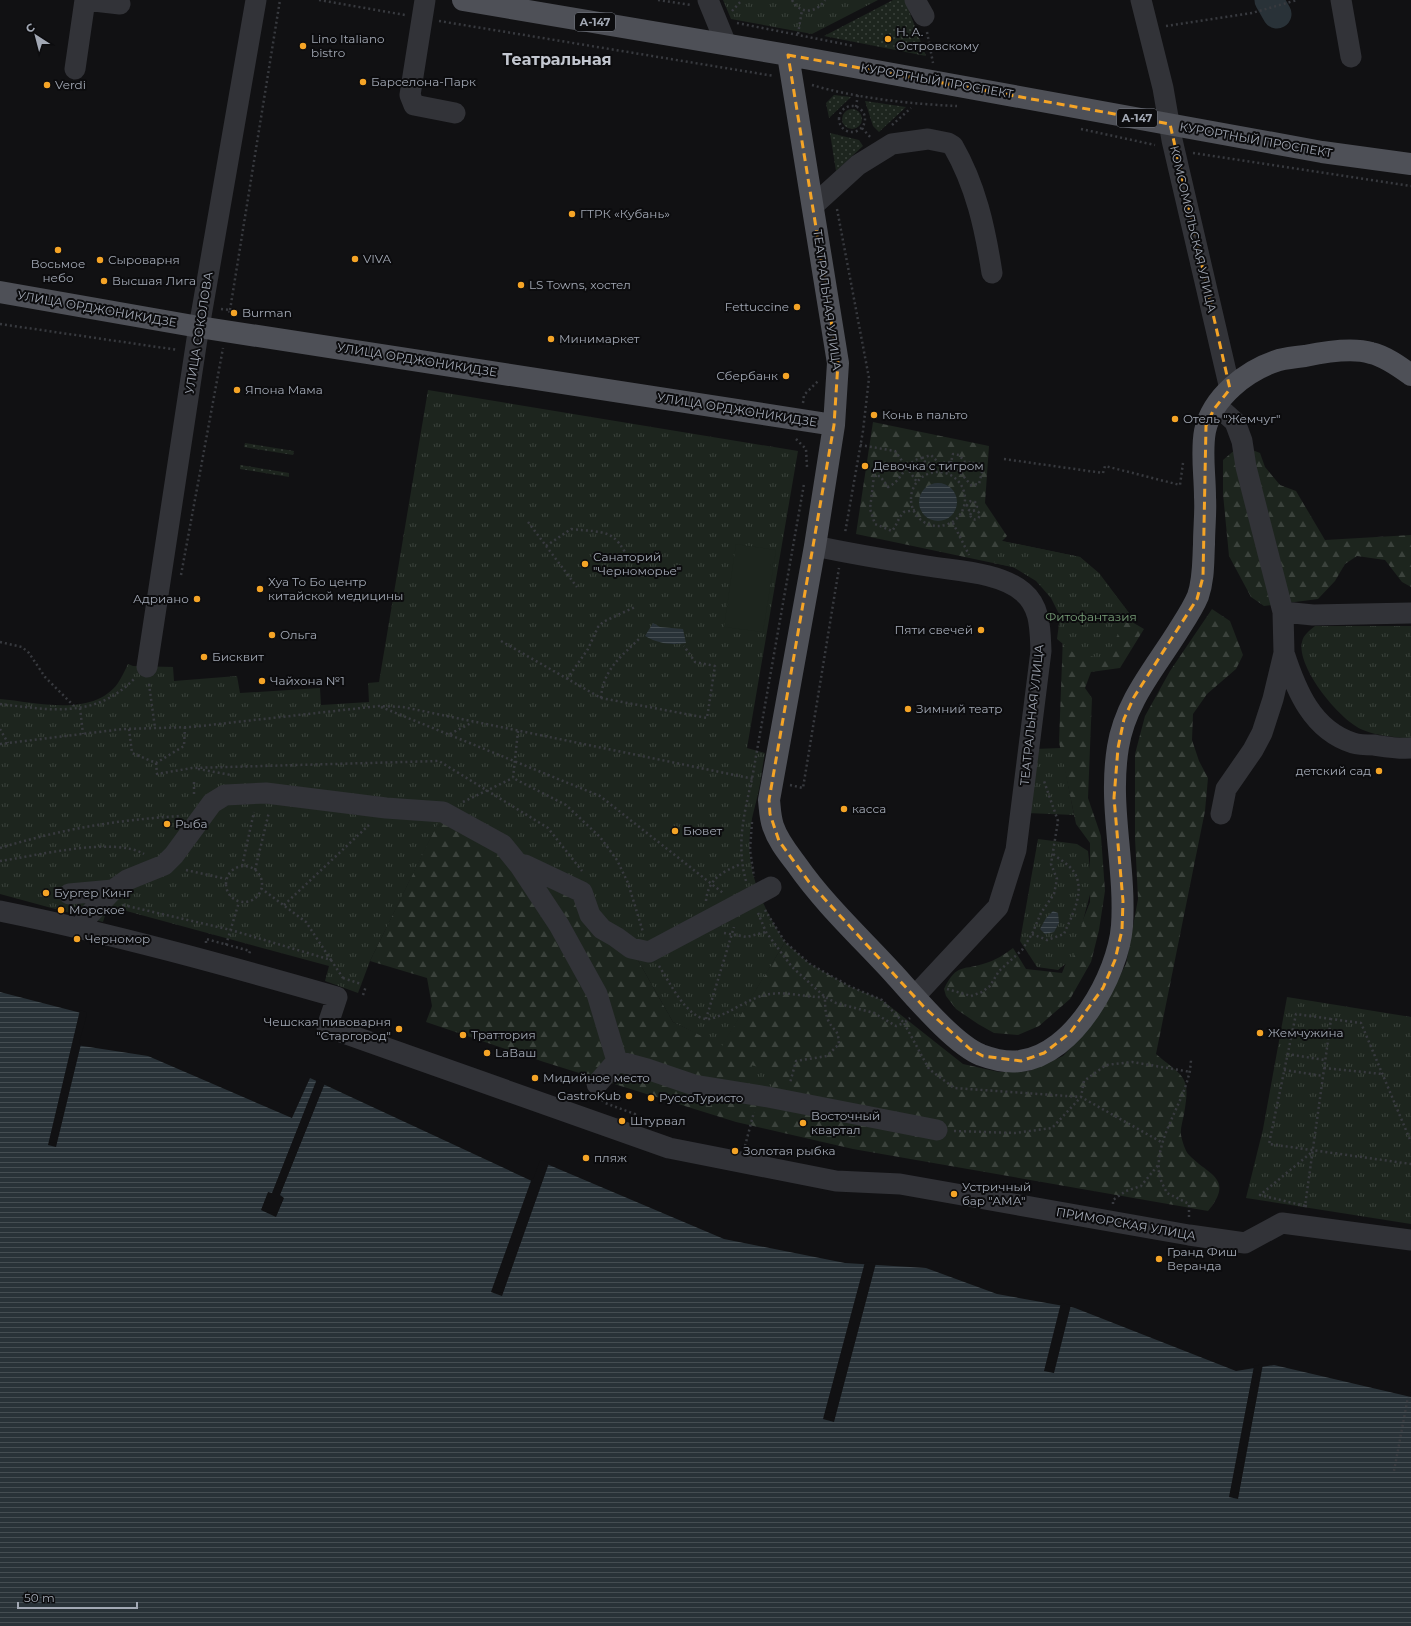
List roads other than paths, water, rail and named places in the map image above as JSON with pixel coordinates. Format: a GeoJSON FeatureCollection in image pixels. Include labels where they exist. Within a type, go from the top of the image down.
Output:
{"type":"FeatureCollection","features":[{"type":"Feature","properties":{"kind":"main road","name":"КУРОРТНЫЙ ПРОСПЕКТ"},"geometry":{"type":"LineString","coordinates":[[463,0],[862,68],[1322,152],[1411,164]]}},
{"type":"Feature","properties":{"kind":"main road","name":"ТЕАТРАЛЬНАЯ УЛИЦА"},"geometry":{"type":"LineString","coordinates":[[788,55],[781,80],[814,205],[838,363],[834,425],[815,546],[760,780],[770,800],[770,814],[779,841],[809,882],[919,1002]]}},
{"type":"Feature","properties":{"kind":"main road","name":"УЛИЦА ОРДЖОНИКИДЗЕ"},"geometry":{"type":"LineString","coordinates":[[0,292],[228,321],[834,425]]}},
{"type":"Feature","properties":{"kind":"main road"},"geometry":{"type":"LineString","coordinates":[[919,1002],[970,1049],[983,1056],[1021,1062],[1044,1054],[1057,1046],[1087,1014],[1103,988],[1115,960],[1122,930],[1122,901],[1114,798],[1118,748],[1124,719],[1134,697],[1187,617],[1197,599],[1203,577],[1205,500],[1203,444],[1206,426],[1214,409],[1230,389],[1249,374],[1277,361],[1331,350],[1370,352],[1400,367],[1411,375]]}},
{"type":"Feature","properties":{"kind":"street"},"geometry":{"type":"LineString","coordinates":[[75,69],[85,0],[120,4],[112,4]]}},
{"type":"Feature","properties":{"kind":"street","name":"УЛИЦА СОКОЛОВА"},"geometry":{"type":"LineString","coordinates":[[147,667],[201,317],[256,0]]}},
{"type":"Feature","properties":{"kind":"street","name":"КОМСОМОЛЬСКАЯ УЛИЦА"},"geometry":{"type":"LineString","coordinates":[[1140,0],[1163,88],[1172,140],[1230,389]]}},
{"type":"Feature","properties":{"kind":"street"},"geometry":{"type":"LineString","coordinates":[[1342,0],[1351,57]]}},
{"type":"Feature","properties":{"kind":"street"},"geometry":{"type":"LineString","coordinates":[[423,9],[410,95],[414,105],[455,113]]}},
{"type":"Feature","properties":{"kind":"street"},"geometry":{"type":"LineString","coordinates":[[712,9],[726,44]]}},
{"type":"Feature","properties":{"kind":"street"},"geometry":{"type":"LineString","coordinates":[[814,205],[858,165],[892,144],[928,139],[948,143],[953,146],[972,184],[985,230],[992,273]]}},
{"type":"Feature","properties":{"kind":"street"},"geometry":{"type":"LineString","coordinates":[[1214,409],[1225,413],[1234,422],[1242,441],[1246,467],[1283,612],[1284,653],[1273,699],[1262,733],[1242,768],[1226,789],[1220,814]]}},
{"type":"Feature","properties":{"kind":"street","name":"ТЕАТРАЛЬНАЯ УЛИЦА"},"geometry":{"type":"LineString","coordinates":[[815,546],[982,575],[1009,583],[1024,592],[1033,605],[1040,622],[1040,651],[1016,850],[1002,895],[998,907],[919,1002]]}},
{"type":"Feature","properties":{"kind":"street"},"geometry":{"type":"LineString","coordinates":[[1283,612],[1313,615],[1411,613]]}},
{"type":"Feature","properties":{"kind":"street"},"geometry":{"type":"LineString","coordinates":[[1284,653],[1295,687],[1310,711],[1331,732],[1353,743],[1399,749],[1411,748]]}},
{"type":"Feature","properties":{"kind":"street"},"geometry":{"type":"LineString","coordinates":[[0,911],[82,928],[86,918],[107,895],[127,880],[164,865],[186,842],[212,803],[225,795],[266,794],[386,808],[443,812],[503,846],[520,866],[559,925],[597,994],[617,1061]]}},
{"type":"Feature","properties":{"kind":"street"},"geometry":{"type":"LineString","coordinates":[[520,866],[525,865],[582,892],[590,915],[602,929],[631,948],[650,952],[755,896]]}},
{"type":"Feature","properties":{"kind":"street"},"geometry":{"type":"LineString","coordinates":[[69,894],[107,895]]}},
{"type":"Feature","properties":{"kind":"street","name":"ПРИМОРСКАЯ УЛИЦА"},"geometry":{"type":"LineString","coordinates":[[82,928],[223,964],[337,997],[327,1027],[669,1148],[836,1181],[900,1184],[1110,1222],[1245,1243],[1282,1223],[1411,1240]]}},
{"type":"Feature","properties":{"kind":"street"},"geometry":{"type":"LineString","coordinates":[[597,1084],[617,1061]]}},
{"type":"Feature","properties":{"kind":"street"},"geometry":{"type":"LineString","coordinates":[[617,1061],[647,1069],[694,1085],[773,1098],[937,1130]]}},
{"type":"Feature","properties":{"kind":"waterway"},"geometry":{"type":"LineString","coordinates":[[1269,0],[1277,14]]}},
{"type":"Feature","properties":{"kind":"place","name":"Н. А. Островскому"},"geometry":{"type":"Point","coordinates":[888,39]}},
{"type":"Feature","properties":{"kind":"place","name":"Lino Italiano bistro"},"geometry":{"type":"Point","coordinates":[303,46]}},
{"type":"Feature","properties":{"kind":"place","name":"Барселона-Парк"},"geometry":{"type":"Point","coordinates":[363,82]}},
{"type":"Feature","properties":{"kind":"place","name":"Verdi"},"geometry":{"type":"Point","coordinates":[47,85]}},
{"type":"Feature","properties":{"kind":"place","name":"ГТРК «Кубань»"},"geometry":{"type":"Point","coordinates":[572,214]}},
{"type":"Feature","properties":{"kind":"place","name":"Восьмое небо"},"geometry":{"type":"Point","coordinates":[58,250]}},
{"type":"Feature","properties":{"kind":"place","name":"VIVA"},"geometry":{"type":"Point","coordinates":[355,259]}},
{"type":"Feature","properties":{"kind":"place","name":"Сыроварня"},"geometry":{"type":"Point","coordinates":[100,260]}},
{"type":"Feature","properties":{"kind":"place","name":"Высшая Лига"},"geometry":{"type":"Point","coordinates":[104,281]}},
{"type":"Feature","properties":{"kind":"place","name":"LS Towns, хостел"},"geometry":{"type":"Point","coordinates":[521,285]}},
{"type":"Feature","properties":{"kind":"place","name":"Fettuccine"},"geometry":{"type":"Point","coordinates":[797,307]}},
{"type":"Feature","properties":{"kind":"place","name":"Burman"},"geometry":{"type":"Point","coordinates":[234,313]}},
{"type":"Feature","properties":{"kind":"place","name":"Минимаркет"},"geometry":{"type":"Point","coordinates":[551,339]}},
{"type":"Feature","properties":{"kind":"place","name":"Сбербанк"},"geometry":{"type":"Point","coordinates":[786,376]}},
{"type":"Feature","properties":{"kind":"place","name":"Япона Мама"},"geometry":{"type":"Point","coordinates":[237,390]}},
{"type":"Feature","properties":{"kind":"place","name":"Конь в пальто"},"geometry":{"type":"Point","coordinates":[874,415]}},
{"type":"Feature","properties":{"kind":"place","name":"Отель \"Жемчуг\""},"geometry":{"type":"Point","coordinates":[1175,419]}},
{"type":"Feature","properties":{"kind":"place","name":"Девочка с тигром"},"geometry":{"type":"Point","coordinates":[865,466]}},
{"type":"Feature","properties":{"kind":"place","name":"Санаторий \"Черноморье\""},"geometry":{"type":"Point","coordinates":[585,564]}},
{"type":"Feature","properties":{"kind":"place","name":"Хуа То Бо центр китайской медицины"},"geometry":{"type":"Point","coordinates":[260,589]}},
{"type":"Feature","properties":{"kind":"place","name":"Адриано"},"geometry":{"type":"Point","coordinates":[197,599]}},
{"type":"Feature","properties":{"kind":"place","name":"Пяти свечей"},"geometry":{"type":"Point","coordinates":[981,630]}},
{"type":"Feature","properties":{"kind":"place","name":"Ольга"},"geometry":{"type":"Point","coordinates":[272,635]}},
{"type":"Feature","properties":{"kind":"place","name":"Бисквит"},"geometry":{"type":"Point","coordinates":[204,657]}},
{"type":"Feature","properties":{"kind":"place","name":"Чайхона №1"},"geometry":{"type":"Point","coordinates":[262,681]}},
{"type":"Feature","properties":{"kind":"place","name":"Зимний театр"},"geometry":{"type":"Point","coordinates":[908,709]}},
{"type":"Feature","properties":{"kind":"place","name":"детский сад"},"geometry":{"type":"Point","coordinates":[1379,771]}},
{"type":"Feature","properties":{"kind":"place","name":"касса"},"geometry":{"type":"Point","coordinates":[844,809]}},
{"type":"Feature","properties":{"kind":"place","name":"Рыба"},"geometry":{"type":"Point","coordinates":[167,824]}},
{"type":"Feature","properties":{"kind":"place","name":"Бювет"},"geometry":{"type":"Point","coordinates":[675,831]}},
{"type":"Feature","properties":{"kind":"place","name":"Бургер Кинг"},"geometry":{"type":"Point","coordinates":[46,893]}},
{"type":"Feature","properties":{"kind":"place","name":"Морское"},"geometry":{"type":"Point","coordinates":[61,910]}},
{"type":"Feature","properties":{"kind":"place","name":"Черномор"},"geometry":{"type":"Point","coordinates":[77,939]}},
{"type":"Feature","properties":{"kind":"place","name":"Чешская пивоварня \"Старгород\""},"geometry":{"type":"Point","coordinates":[399,1029]}},
{"type":"Feature","properties":{"kind":"place","name":"Жемчужина"},"geometry":{"type":"Point","coordinates":[1260,1033]}},
{"type":"Feature","properties":{"kind":"place","name":"Траттория"},"geometry":{"type":"Point","coordinates":[463,1035]}},
{"type":"Feature","properties":{"kind":"place","name":"LaВаш"},"geometry":{"type":"Point","coordinates":[487,1053]}},
{"type":"Feature","properties":{"kind":"place","name":"Мидийное место"},"geometry":{"type":"Point","coordinates":[535,1078]}},
{"type":"Feature","properties":{"kind":"place","name":"GastroKub"},"geometry":{"type":"Point","coordinates":[629,1096]}},
{"type":"Feature","properties":{"kind":"place","name":"РуссоТуристо"},"geometry":{"type":"Point","coordinates":[651,1098]}},
{"type":"Feature","properties":{"kind":"place","name":"Штурвал"},"geometry":{"type":"Point","coordinates":[622,1121]}},
{"type":"Feature","properties":{"kind":"place","name":"Восточный квартал"},"geometry":{"type":"Point","coordinates":[803,1123]}},
{"type":"Feature","properties":{"kind":"place","name":"Золотая рыбка"},"geometry":{"type":"Point","coordinates":[735,1151]}},
{"type":"Feature","properties":{"kind":"place","name":"пляж"},"geometry":{"type":"Point","coordinates":[586,1158]}},
{"type":"Feature","properties":{"kind":"place","name":"Устричный бар \"АМА\""},"geometry":{"type":"Point","coordinates":[954,1194]}},
{"type":"Feature","properties":{"kind":"place","name":"Гранд Фиш Веранда"},"geometry":{"type":"Point","coordinates":[1159,1259]}},
{"type":"Feature","properties":{"kind":"district","name":"Театральная"},"geometry":{"type":"Point","coordinates":[557,59]}},
{"type":"Feature","properties":{"kind":"park label","name":"Фитофантазия"},"geometry":{"type":"Point","coordinates":[1091,617]}}]}
